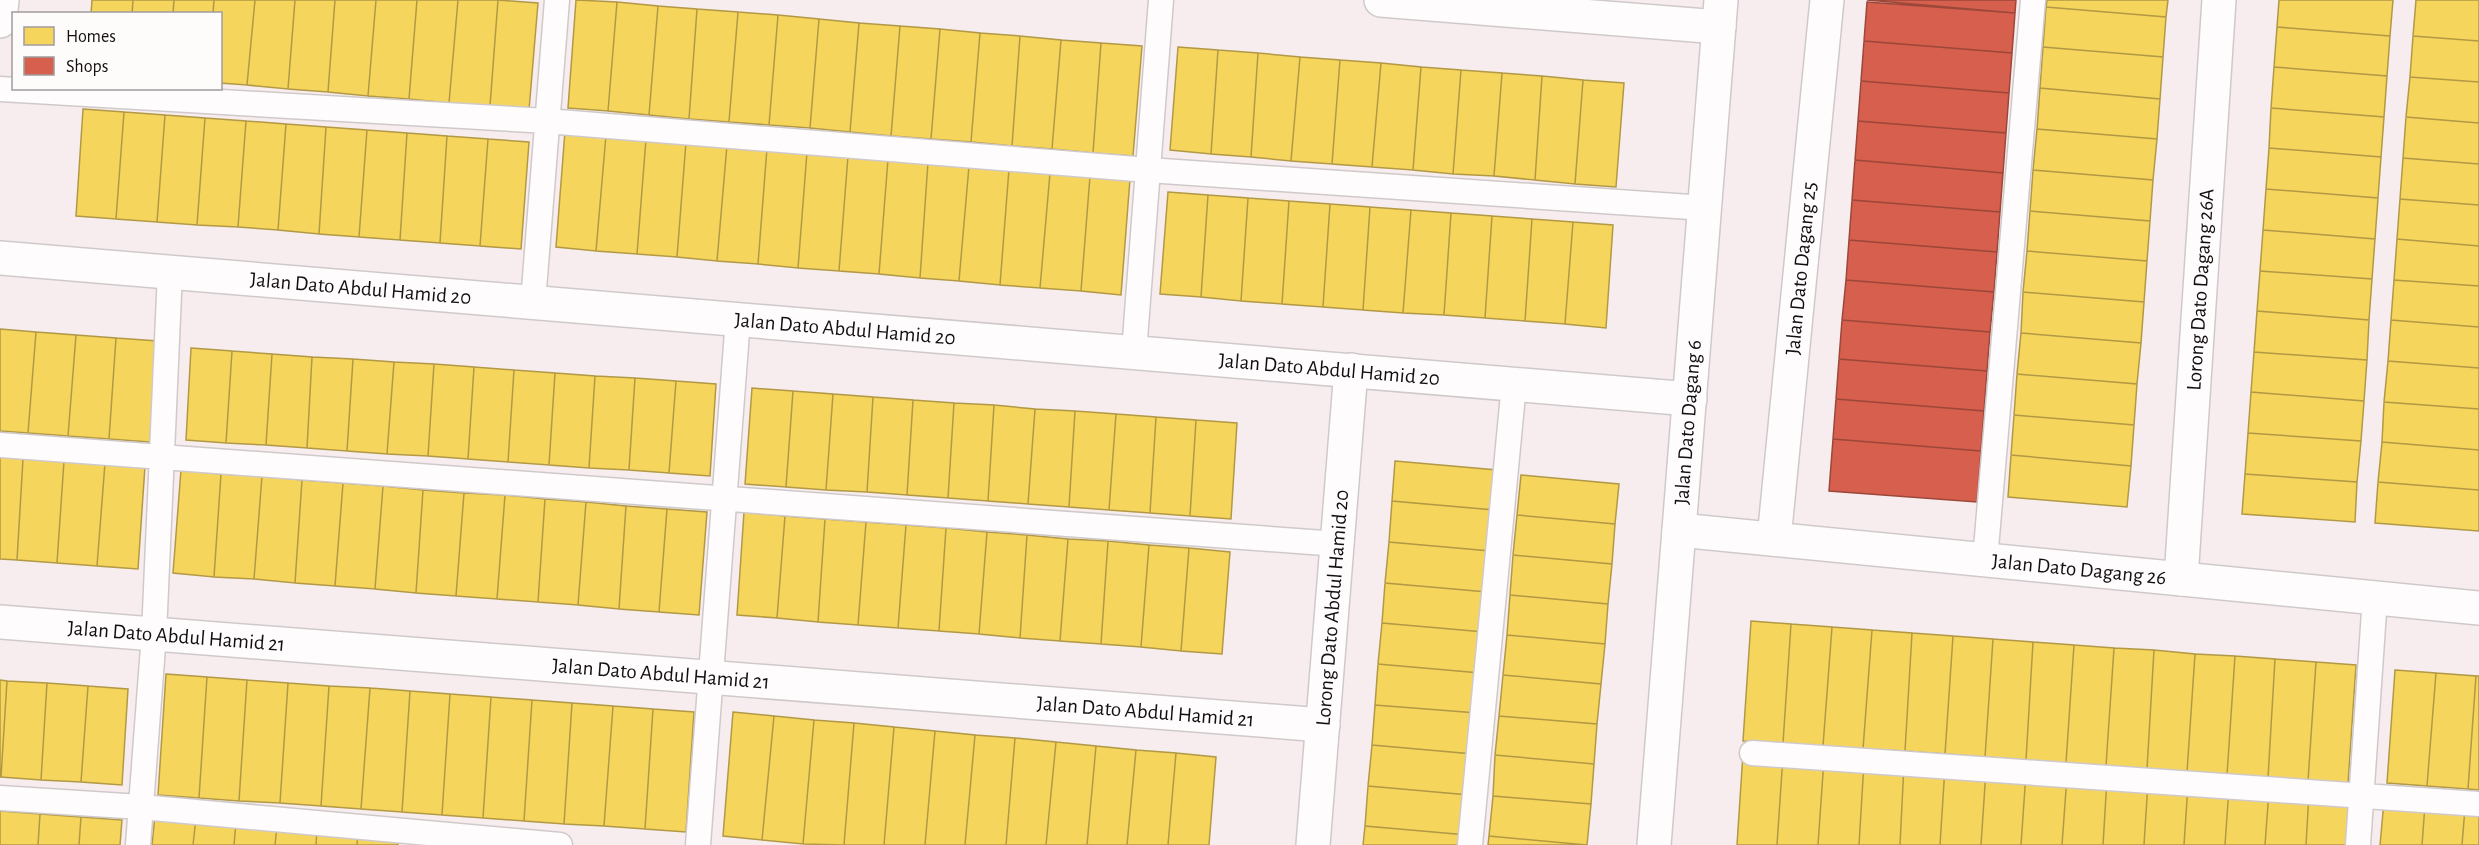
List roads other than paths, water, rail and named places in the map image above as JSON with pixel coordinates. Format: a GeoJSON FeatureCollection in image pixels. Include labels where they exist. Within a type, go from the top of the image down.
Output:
{"type":"FeatureCollection","features":[{"type":"Feature","properties":{"kind":"street"},"geometry":{"type":"LineString","coordinates":[[0,21],[2,0]]}},
{"type":"Feature","properties":{"kind":"street"},"geometry":{"type":"LineString","coordinates":[[1381,0],[1720,14]]}},
{"type":"Feature","properties":{"kind":"street","name":"Jalan Dato Dagang 25"},"geometry":{"type":"LineString","coordinates":[[1774,539],[1827,0]]}},
{"type":"Feature","properties":{"kind":"street","name":"Lorong Dato Dagang 26A"},"geometry":{"type":"LineString","coordinates":[[2181,579],[2219,0]]}},
{"type":"Feature","properties":{"kind":"street","name":"Jalan Dato Dagang 6"},"geometry":{"type":"LineString","coordinates":[[1654,845],[1720,14]]}},
{"type":"Feature","properties":{"kind":"street","name":"Jalan Dato Abdul Hamid 20"},"geometry":{"type":"LineString","coordinates":[[0,258],[1690,399]]}},
{"type":"Feature","properties":{"kind":"street","name":"Lorong Dato Abdul Hamid 20"},"geometry":{"type":"LineString","coordinates":[[1313,845],[1351,370]]}},
{"type":"Feature","properties":{"kind":"street","name":"Jalan Dato Dagang 26"},"geometry":{"type":"LineString","coordinates":[[1679,530],[2479,608]]}},
{"type":"Feature","properties":{"kind":"street","name":"Jalan Dato Abdul Hamid 21"},"geometry":{"type":"LineString","coordinates":[[0,622],[1323,725]]}},
{"type":"Feature","properties":{"kind":"lane"},"geometry":{"type":"LineString","coordinates":[[533,302],[557,0]]}},
{"type":"Feature","properties":{"kind":"lane"},"geometry":{"type":"LineString","coordinates":[[1134,352],[1161,0]]}},
{"type":"Feature","properties":{"kind":"lane"},"geometry":{"type":"LineString","coordinates":[[1985,560],[2033,0]]}},
{"type":"Feature","properties":{"kind":"lane"},"geometry":{"type":"LineString","coordinates":[[17,90],[547,121],[1148,170],[1705,208]]}},
{"type":"Feature","properties":{"kind":"lane"},"geometry":{"type":"LineString","coordinates":[[138,845],[154,634],[160,457],[170,272]]}},
{"type":"Feature","properties":{"kind":"lane"},"geometry":{"type":"LineString","coordinates":[[698,845],[738,319]]}},
{"type":"Feature","properties":{"kind":"lane"},"geometry":{"type":"LineString","coordinates":[[1470,845],[1514,384]]}},
{"type":"Feature","properties":{"kind":"lane"},"geometry":{"type":"LineString","coordinates":[[0,445],[1338,544]]}},
{"type":"Feature","properties":{"kind":"lane"},"geometry":{"type":"LineString","coordinates":[[2358,845],[2375,597]]}},
{"type":"Feature","properties":{"kind":"lane"},"geometry":{"type":"LineString","coordinates":[[1752,753],[2479,804]]}},
{"type":"Feature","properties":{"kind":"lane"},"geometry":{"type":"LineString","coordinates":[[0,798],[141,807],[560,845]]}}]}
